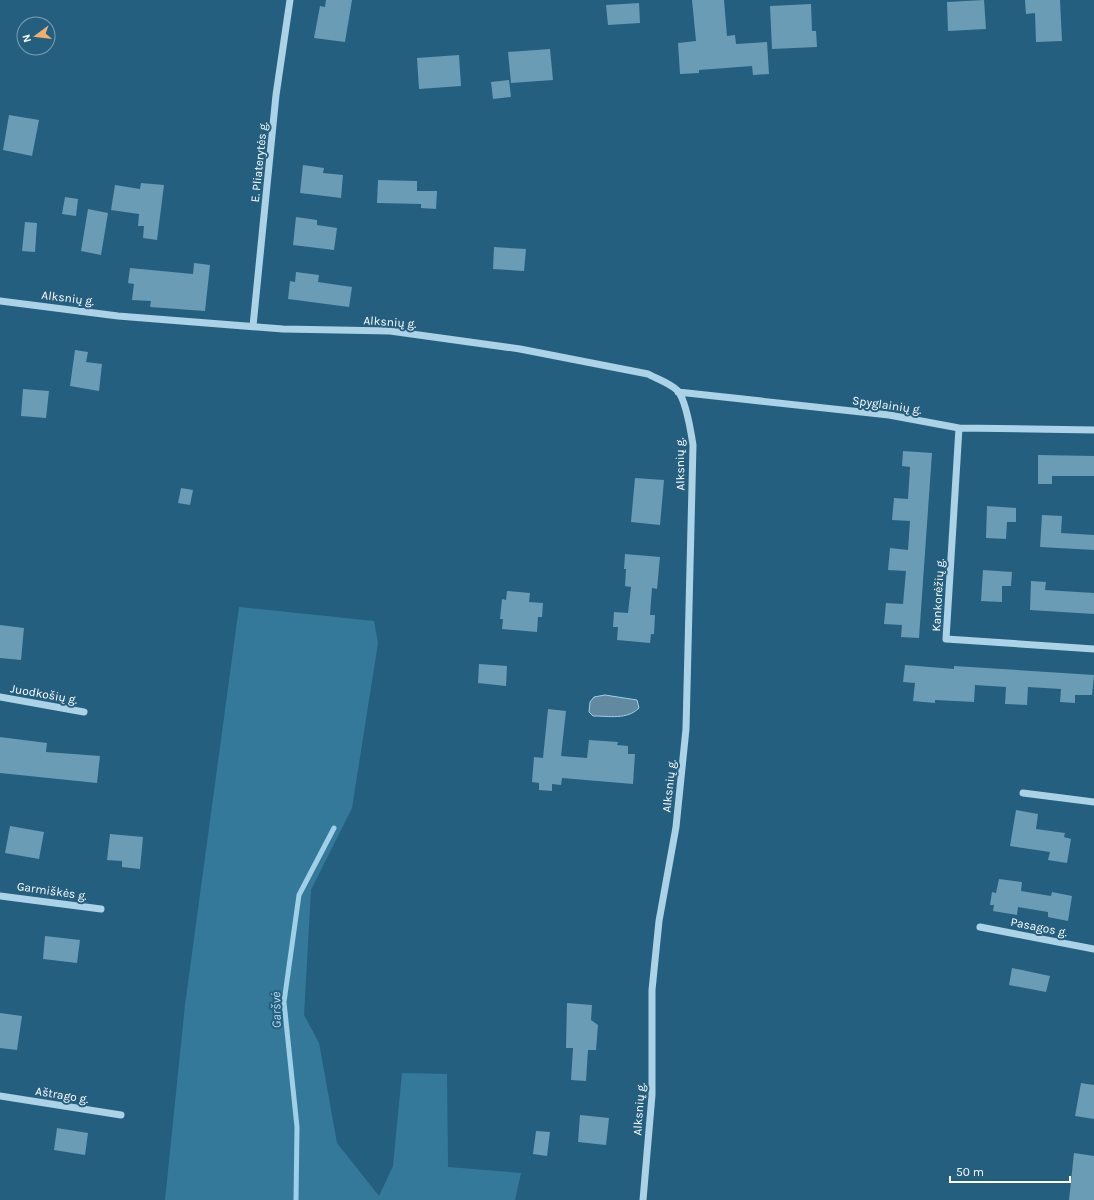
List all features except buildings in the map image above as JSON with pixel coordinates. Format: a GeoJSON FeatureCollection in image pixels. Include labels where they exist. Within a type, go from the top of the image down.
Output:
{"type":"FeatureCollection","features":[{"type":"Feature","properties":{"kind":"street","name":"E. Pliaterytės g."},"geometry":{"type":"LineString","coordinates":[[253,326],[276,95],[290,0]]}},
{"type":"Feature","properties":{"kind":"street","name":"Alksnių g."},"geometry":{"type":"LineString","coordinates":[[0,301],[118,316],[253,326],[390,331],[520,349],[648,374],[663,381],[678,392],[688,418],[693,445],[686,728],[676,826],[659,922],[652,990],[652,1095],[643,1200]]}},
{"type":"Feature","properties":{"kind":"street","name":"Spyglainių g."},"geometry":{"type":"LineString","coordinates":[[678,392],[889,415],[959,428],[1094,430]]}},
{"type":"Feature","properties":{"kind":"street","name":"Kankorėžių g."},"geometry":{"type":"LineString","coordinates":[[959,428],[946,639],[1094,649]]}},
{"type":"Feature","properties":{"kind":"street","name":"Juodkošių g."},"geometry":{"type":"LineString","coordinates":[[0,697],[84,712]]}},
{"type":"Feature","properties":{"kind":"street"},"geometry":{"type":"LineString","coordinates":[[1022,793],[1094,802]]}},
{"type":"Feature","properties":{"kind":"street","name":"Garmiškės g."},"geometry":{"type":"LineString","coordinates":[[0,896],[101,909]]}},
{"type":"Feature","properties":{"kind":"street","name":"Pasagos g."},"geometry":{"type":"LineString","coordinates":[[980,927],[1094,949]]}},
{"type":"Feature","properties":{"kind":"street","name":"Aštrago g."},"geometry":{"type":"LineString","coordinates":[[0,1096],[121,1115]]}},
{"type":"Feature","properties":{"kind":"shaded area"},"geometry":{"type":"Polygon","coordinates":[[[239,607],[374,621],[378,643],[352,808],[311,890],[304,1015],[319,1043],[337,1143],[379,1196],[393,1166],[402,1073],[447,1074],[448,1167],[521,1173],[515,1200],[165,1200],[185,1005],[239,607]]]}},
{"type":"Feature","properties":{"kind":"shaded area"},"geometry":{"type":"Polygon","coordinates":[[[605,695],[637,700],[639,708],[634,712],[623,716],[593,716],[589,712],[590,702],[594,697],[605,695]]]}},
{"type":"Feature","properties":{"kind":"waterway","name":"Garšvė"},"geometry":{"type":"LineString","coordinates":[[296,1200],[297,1127],[284,1002],[299,895],[334,828]]}}]}
